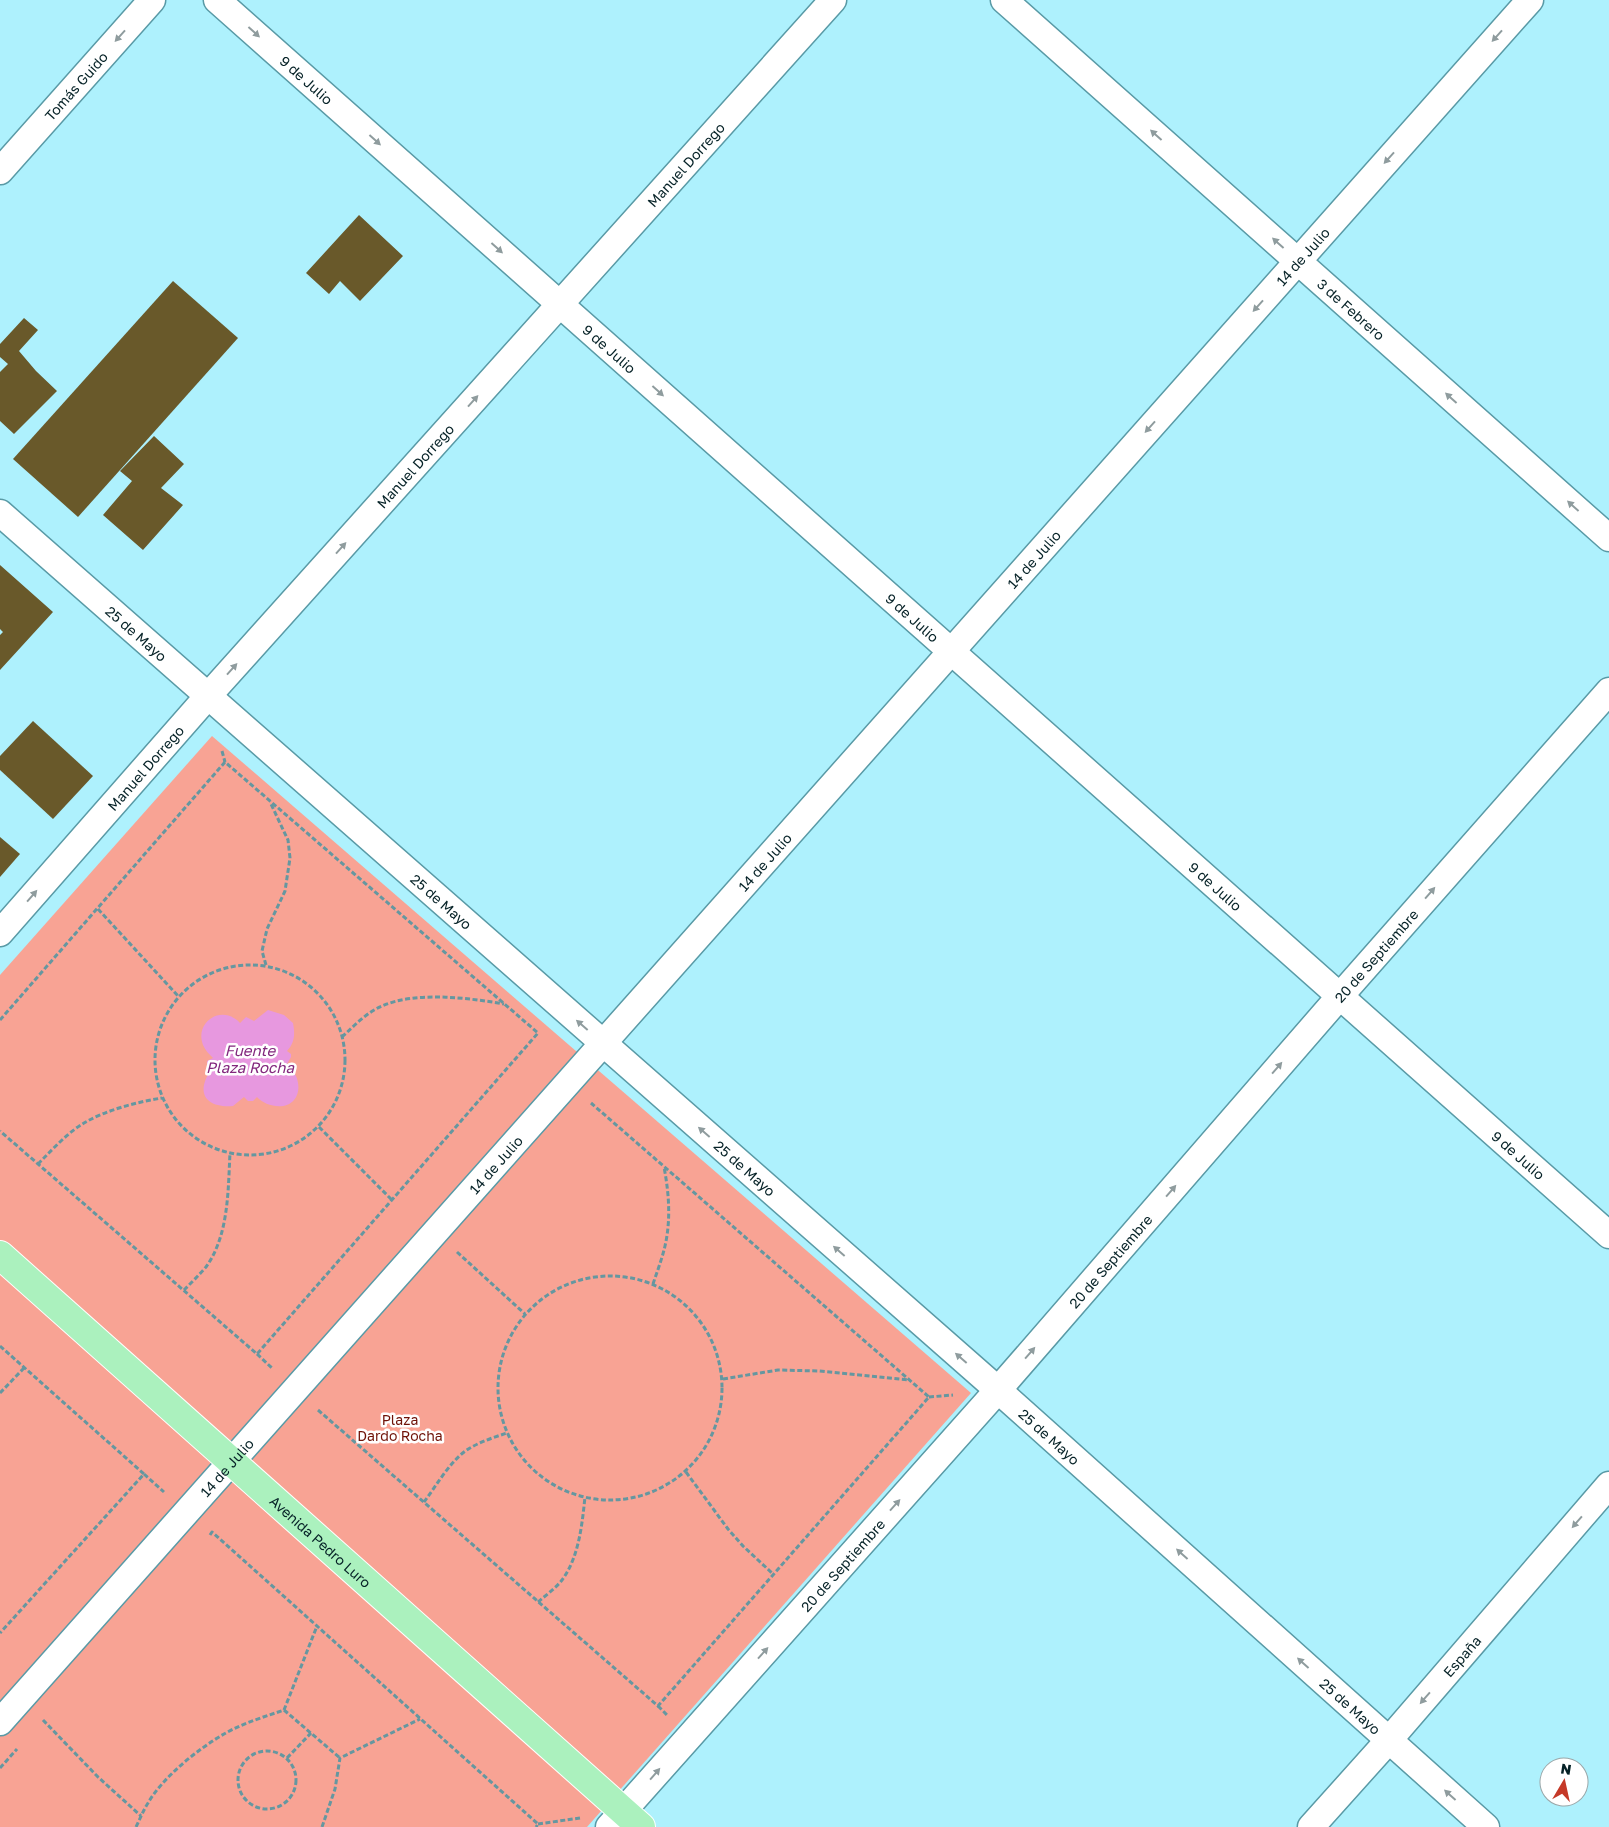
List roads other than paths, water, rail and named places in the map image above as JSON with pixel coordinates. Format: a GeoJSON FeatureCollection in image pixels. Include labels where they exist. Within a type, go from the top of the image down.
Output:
{"type":"FeatureCollection","features":[{"type":"Feature","properties":{"kind":"main road","name":"Avenida Pedro Luro"},"geometry":{"type":"LineString","coordinates":[[0,1255],[231,1461],[625,1822]]}},
{"type":"Feature","properties":{"kind":"street","name":"Tomás Guido"},"geometry":{"type":"LineString","coordinates":[[0,171],[152,0]]}},
{"type":"Feature","properties":{"kind":"street","name":"9 de Julio"},"geometry":{"type":"LineString","coordinates":[[218,0],[1609,1235]]}},
{"type":"Feature","properties":{"kind":"street","name":"Manuel Dorrego"},"geometry":{"type":"LineString","coordinates":[[0,932],[208,696],[833,0]]}},
{"type":"Feature","properties":{"kind":"street","name":"3 de Febrero"},"geometry":{"type":"LineString","coordinates":[[1004,0],[1609,538]]}},
{"type":"Feature","properties":{"kind":"street","name":"14 de Julio"},"geometry":{"type":"LineString","coordinates":[[0,1722],[1530,0]]}},
{"type":"Feature","properties":{"kind":"street","name":"25 de Mayo"},"geometry":{"type":"LineString","coordinates":[[0,513],[998,1390],[1486,1827]]}},
{"type":"Feature","properties":{"kind":"street","name":"20 de Septiembre"},"geometry":{"type":"LineString","coordinates":[[625,1822],[1340,996],[1609,691]]}},
{"type":"Feature","properties":{"kind":"street","name":"España"},"geometry":{"type":"LineString","coordinates":[[1311,1827],[1389,1740],[1609,1485]]}},
{"type":"Feature","properties":{"kind":"water","name":"Fuente Plaza Rocha"},"geometry":{"type":"Polygon","coordinates":[[[268,1010],[284,1015],[293,1023],[294,1038],[287,1051],[291,1054],[291,1057],[287,1064],[294,1071],[298,1081],[297,1096],[290,1103],[280,1106],[270,1105],[257,1097],[253,1101],[248,1101],[244,1097],[233,1106],[224,1106],[210,1102],[204,1092],[204,1086],[211,1070],[207,1068],[207,1061],[213,1058],[204,1047],[201,1036],[206,1022],[218,1015],[226,1015],[240,1023],[246,1017],[254,1021],[268,1010]]]}},
{"type":"Feature","properties":{"kind":"park label","name":"Plaza Dardo Rocha"},"geometry":{"type":"Point","coordinates":[400,1428]}}]}
